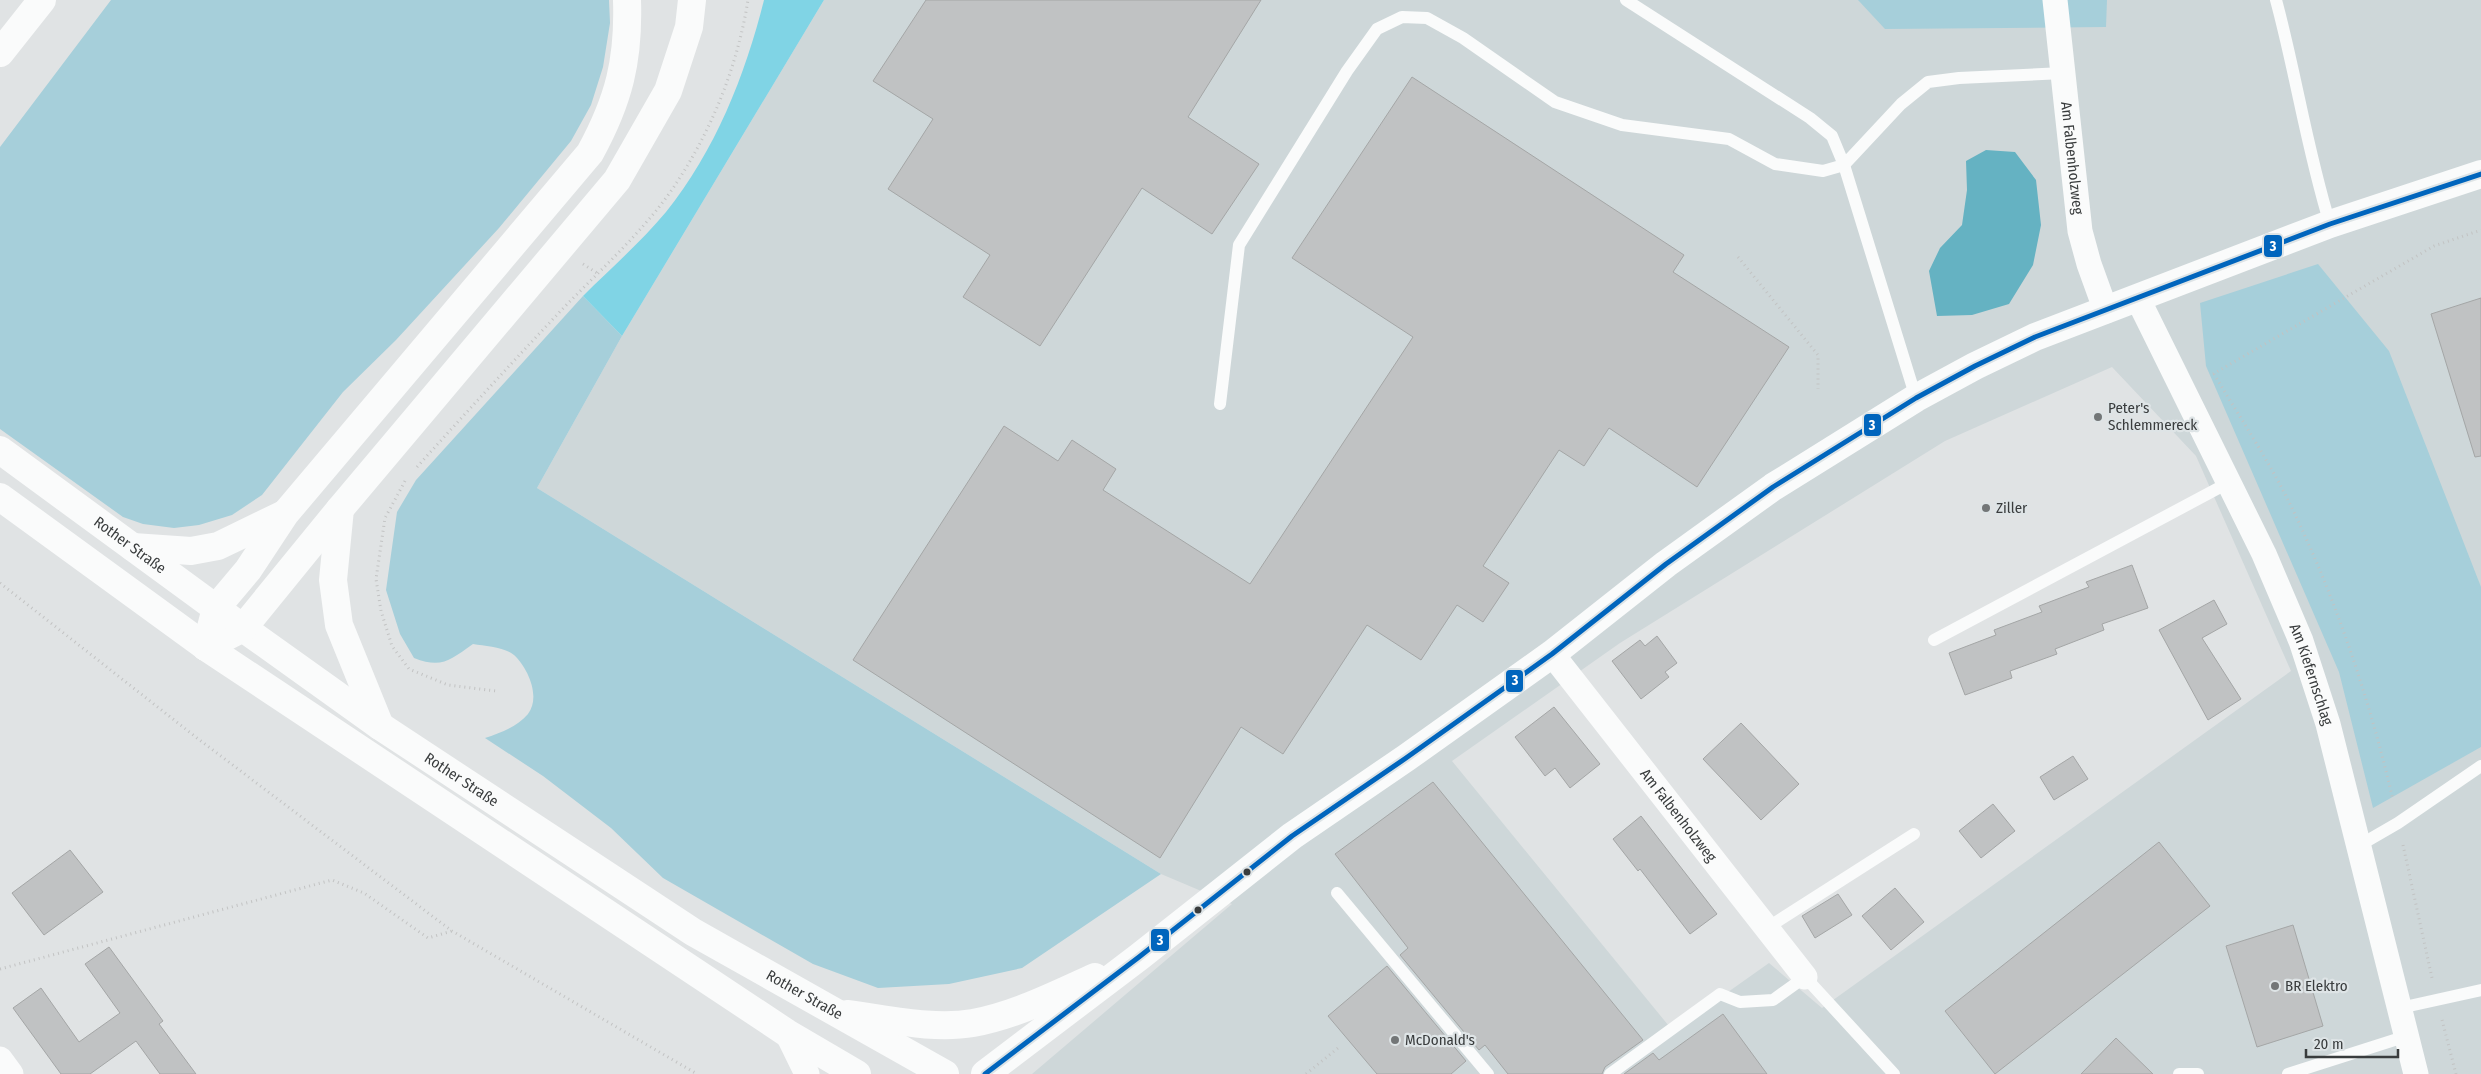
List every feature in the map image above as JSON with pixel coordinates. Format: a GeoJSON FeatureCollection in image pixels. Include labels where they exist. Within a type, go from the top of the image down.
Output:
{"type":"FeatureCollection","features":[{"type":"Feature","properties":{"kind":"main road"},"geometry":{"type":"LineString","coordinates":[[0,53],[42,0]]}},
{"type":"Feature","properties":{"kind":"main road"},"geometry":{"type":"LineString","coordinates":[[206,647],[216,608],[248,570],[285,514],[590,153],[608,120],[620,85],[628,33],[627,0]]}},
{"type":"Feature","properties":{"kind":"main road"},"geometry":{"type":"LineString","coordinates":[[206,647],[243,628],[340,509],[617,180],[668,91],[689,27],[692,0]]}},
{"type":"Feature","properties":{"kind":"main road"},"geometry":{"type":"LineString","coordinates":[[986,1074],[1139,957],[1292,836],[1552,654],[1666,564],[1773,487],[1916,398],[1975,366],[2035,337],[2330,224],[2481,174]]}},
{"type":"Feature","properties":{"kind":"main road","name":"Rother Straße"},"geometry":{"type":"LineString","coordinates":[[0,450],[380,726],[694,932],[945,1074]]}},
{"type":"Feature","properties":{"kind":"main road","name":"Rother Straße"},"geometry":{"type":"LineString","coordinates":[[0,497],[206,647],[787,1033],[857,1074]]}},
{"type":"Feature","properties":{"kind":"main road"},"geometry":{"type":"LineString","coordinates":[[340,509],[332,580],[339,625],[380,726]]}},
{"type":"Feature","properties":{"kind":"main road"},"geometry":{"type":"LineString","coordinates":[[133,547],[191,551],[218,546],[285,514]]}},
{"type":"Feature","properties":{"kind":"main road"},"geometry":{"type":"LineString","coordinates":[[834,1012],[925,1024],[972,1023],[1018,1012],[1139,957]]}},
{"type":"Feature","properties":{"kind":"street","name":"Am Falbenholzweg"},"geometry":{"type":"LineString","coordinates":[[2055,0],[2080,231],[2089,264],[2106,311]]}},
{"type":"Feature","properties":{"kind":"street","name":"Am Kiefernschlag"},"geometry":{"type":"LineString","coordinates":[[2138,299],[2264,554],[2301,641],[2328,724],[2360,845],[2416,1074]]}},
{"type":"Feature","properties":{"kind":"street","name":"Am Falbenholzweg"},"geometry":{"type":"LineString","coordinates":[[1552,654],[1804,977]]}},
{"type":"Feature","properties":{"kind":"street"},"geometry":{"type":"LineString","coordinates":[[787,1033],[807,1074]]}},
{"type":"Feature","properties":{"kind":"street"},"geometry":{"type":"LineString","coordinates":[[0,1059],[10,1074]]}},
{"type":"Feature","properties":{"kind":"lane"},"geometry":{"type":"LineString","coordinates":[[1626,0],[1810,118],[1832,136],[1844,165],[1916,398]]}},
{"type":"Feature","properties":{"kind":"lane"},"geometry":{"type":"LineString","coordinates":[[2276,0],[2290,53],[2317,183],[2330,224]]}},
{"type":"Feature","properties":{"kind":"lane"},"geometry":{"type":"LineString","coordinates":[[1220,404],[1239,245],[1352,64],[1377,29],[1402,16],[1427,18],[1463,38],[1555,102],[1622,125],[1729,139],[1775,164],[1823,171],[1844,165],[1901,104],[1928,82],[1959,78],[2063,73]]}},
{"type":"Feature","properties":{"kind":"lane"},"geometry":{"type":"LineString","coordinates":[[1934,640],[2228,483]]}},
{"type":"Feature","properties":{"kind":"lane"},"geometry":{"type":"LineString","coordinates":[[2360,845],[2398,822],[2481,766]]}},
{"type":"Feature","properties":{"kind":"lane"},"geometry":{"type":"LineString","coordinates":[[1766,928],[1914,834]]}},
{"type":"Feature","properties":{"kind":"lane"},"geometry":{"type":"LineString","coordinates":[[1337,893],[1488,1074]]}},
{"type":"Feature","properties":{"kind":"lane"},"geometry":{"type":"LineString","coordinates":[[1610,1074],[1720,994],[1740,1002],[1773,1000],[1804,977],[1894,1074]]}},
{"type":"Feature","properties":{"kind":"lane"},"geometry":{"type":"LineString","coordinates":[[2400,1008],[2481,990]]}},
{"type":"Feature","properties":{"kind":"lane"},"geometry":{"type":"LineString","coordinates":[[2288,1074],[2407,1036]]}},
{"type":"Feature","properties":{"kind":"lane"},"geometry":{"type":"LineString","coordinates":[[2179,1074],[2198,1074]]}},
{"type":"Feature","properties":{"kind":"path"},"geometry":{"type":"LineString","coordinates":[[496,691],[448,685],[409,669],[392,646],[381,611],[376,579],[384,518],[405,481],[506,368],[647,220],[679,180],[709,129],[726,84],[743,29],[748,0]]}},
{"type":"Feature","properties":{"kind":"path"},"geometry":{"type":"LineString","coordinates":[[2214,374],[2434,246],[2481,230]]}},
{"type":"Feature","properties":{"kind":"path"},"geometry":{"type":"LineString","coordinates":[[1738,257],[1818,355],[1818,389]]}},
{"type":"Feature","properties":{"kind":"path"},"geometry":{"type":"LineString","coordinates":[[0,583],[197,738],[452,931],[697,1074]]}},
{"type":"Feature","properties":{"kind":"path"},"geometry":{"type":"LineString","coordinates":[[0,969],[332,880],[364,893],[428,938],[452,931]]}},
{"type":"Feature","properties":{"kind":"path"},"geometry":{"type":"LineString","coordinates":[[1306,1074],[1338,1048]]}},
{"type":"Feature","properties":{"kind":"shaded area"},"geometry":{"type":"Polygon","coordinates":[[[111,0],[609,0],[610,23],[603,67],[591,105],[571,141],[499,228],[396,340],[343,392],[262,495],[232,515],[199,525],[174,528],[143,524],[123,517],[0,429],[0,147],[111,0]]]}},
{"type":"Feature","properties":{"kind":"shaded area"},"geometry":{"type":"Polygon","coordinates":[[[764,0],[824,0],[622,336],[583,296],[636,245],[666,212],[699,164],[714,138],[738,84],[748,57],[764,0]]]}},
{"type":"Feature","properties":{"kind":"shaded area"},"geometry":{"type":"Polygon","coordinates":[[[824,0],[2481,0],[2481,1074],[1032,1074],[1232,904],[1161,874],[537,488],[622,336],[824,0]],[[2112,367],[1945,441],[1620,643],[1452,761],[1673,1031],[1769,963],[1822,1008],[2291,671],[2196,456],[2112,367]]]}},
{"type":"Feature","properties":{"kind":"shaded area"},"geometry":{"type":"Polygon","coordinates":[[[1858,0],[2107,0],[2106,27],[1885,29],[1858,0]]]}},
{"type":"Feature","properties":{"kind":"shaded area"},"geometry":{"type":"Polygon","coordinates":[[[1986,150],[2015,152],[2036,180],[2041,225],[2033,265],[2009,304],[1972,315],[1937,316],[1929,271],[1940,248],[1962,225],[1967,190],[1966,161],[1986,150]]]}},
{"type":"Feature","properties":{"kind":"shaded area"},"geometry":{"type":"Polygon","coordinates":[[[2318,264],[2389,351],[2481,587],[2481,747],[2373,808],[2339,672],[2206,366],[2200,303],[2318,264]]]}},
{"type":"Feature","properties":{"kind":"shaded area"},"geometry":{"type":"Polygon","coordinates":[[[583,296],[622,336],[537,488],[1161,874],[1022,968],[949,984],[878,988],[813,964],[663,878],[611,828],[543,776],[485,738],[514,726],[528,714],[532,707],[533,691],[528,675],[524,667],[510,652],[489,646],[473,644],[452,658],[439,663],[414,658],[400,634],[386,590],[397,512],[416,480],[583,296]]]}},
{"type":"Feature","properties":{"kind":"building"},"geometry":{"type":"Polygon","coordinates":[[[926,0],[1261,0],[1188,117],[1259,164],[1212,234],[1142,188],[1040,346],[963,297],[990,255],[888,189],[933,119],[873,81],[926,0]]]}},
{"type":"Feature","properties":{"kind":"building"},"geometry":{"type":"Polygon","coordinates":[[[1412,77],[1684,255],[1673,272],[1789,347],[1697,487],[1609,428],[1584,466],[1559,450],[1483,566],[1509,583],[1483,622],[1457,605],[1421,660],[1367,625],[1283,754],[1241,727],[1160,858],[853,660],[1004,426],[1058,461],[1072,440],[1116,469],[1103,490],[1250,584],[1413,337],[1292,258],[1412,77]]]}},
{"type":"Feature","properties":{"kind":"building"},"geometry":{"type":"Polygon","coordinates":[[[2481,298],[2481,456],[2475,457],[2431,314],[2481,298]]]}},
{"type":"Feature","properties":{"kind":"building"},"geometry":{"type":"Polygon","coordinates":[[[2132,565],[2148,608],[2102,624],[2104,630],[2055,649],[2057,654],[2010,671],[2012,678],[1965,695],[1949,653],[1996,635],[1994,630],[2042,612],[2039,606],[2089,587],[2086,582],[2132,565]]]}},
{"type":"Feature","properties":{"kind":"building"},"geometry":{"type":"Polygon","coordinates":[[[2214,600],[2227,624],[2202,638],[2241,699],[2208,720],[2159,630],[2214,600]]]}},
{"type":"Feature","properties":{"kind":"building"},"geometry":{"type":"Polygon","coordinates":[[[1657,636],[1677,663],[1665,672],[1669,677],[1641,699],[1612,661],[1640,640],[1645,646],[1657,636]]]}},
{"type":"Feature","properties":{"kind":"building"},"geometry":{"type":"Polygon","coordinates":[[[1554,707],[1600,764],[1570,788],[1555,768],[1545,776],[1515,737],[1554,707]]]}},
{"type":"Feature","properties":{"kind":"building"},"geometry":{"type":"Polygon","coordinates":[[[1741,723],[1799,784],[1761,820],[1703,759],[1741,723]]]}},
{"type":"Feature","properties":{"kind":"building"},"geometry":{"type":"Polygon","coordinates":[[[2073,756],[2088,779],[2054,800],[2040,777],[2073,756]]]}},
{"type":"Feature","properties":{"kind":"building"},"geometry":{"type":"Polygon","coordinates":[[[1433,782],[1643,1040],[1605,1067],[1602,1074],[1508,1074],[1485,1045],[1479,1050],[1400,955],[1408,948],[1335,854],[1433,782]]]}},
{"type":"Feature","properties":{"kind":"building"},"geometry":{"type":"Polygon","coordinates":[[[1993,804],[2015,831],[1981,858],[1959,831],[1993,804]]]}},
{"type":"Feature","properties":{"kind":"building"},"geometry":{"type":"Polygon","coordinates":[[[1641,816],[1717,914],[1690,934],[1640,869],[1638,871],[1613,839],[1641,816]]]}},
{"type":"Feature","properties":{"kind":"building"},"geometry":{"type":"Polygon","coordinates":[[[2159,842],[2210,906],[1995,1074],[1945,1011],[2159,842]]]}},
{"type":"Feature","properties":{"kind":"building"},"geometry":{"type":"Polygon","coordinates":[[[70,850],[103,892],[44,935],[12,893],[70,850]]]}},
{"type":"Feature","properties":{"kind":"building"},"geometry":{"type":"Polygon","coordinates":[[[1895,888],[1924,922],[1891,950],[1862,916],[1895,888]]]}},
{"type":"Feature","properties":{"kind":"building"},"geometry":{"type":"Polygon","coordinates":[[[1838,894],[1852,915],[1815,938],[1802,916],[1838,894]]]}},
{"type":"Feature","properties":{"kind":"building","name":"BR Elektro"},"geometry":{"type":"Polygon","coordinates":[[[2293,925],[2323,1026],[2257,1047],[2226,946],[2293,925]]]}},
{"type":"Feature","properties":{"kind":"building"},"geometry":{"type":"Polygon","coordinates":[[[109,947],[163,1021],[159,1024],[196,1074],[160,1074],[136,1041],[90,1074],[61,1074],[13,1008],[41,988],[79,1042],[120,1013],[85,964],[109,947]]]}},
{"type":"Feature","properties":{"kind":"building","name":"McDonald's"},"geometry":{"type":"Polygon","coordinates":[[[1387,966],[1466,1061],[1451,1074],[1377,1074],[1328,1016],[1387,966]]]}},
{"type":"Feature","properties":{"kind":"building"},"geometry":{"type":"Polygon","coordinates":[[[1723,1014],[1767,1074],[1624,1074],[1653,1053],[1659,1060],[1723,1014]]]}},
{"type":"Feature","properties":{"kind":"building"},"geometry":{"type":"Polygon","coordinates":[[[2116,1038],[2153,1074],[2081,1074],[2116,1038]]]}},
{"type":"Feature","properties":{"kind":"transit line","name":"3"},"geometry":{"type":"LineString","coordinates":[[985,1074],[1139,957],[1292,836],[1552,654],[1666,564],[1773,487],[1916,398],[1975,366],[2035,337],[2330,224],[2481,174]]}},
{"type":"Feature","properties":{"kind":"place","name":"Peter's Schlemmereck"},"geometry":{"type":"Point","coordinates":[2098,417]}},
{"type":"Feature","properties":{"kind":"place","name":"Ziller"},"geometry":{"type":"Point","coordinates":[1986,508]}},
{"type":"Feature","properties":{"kind":"place","name":"BR Elektro"},"geometry":{"type":"Point","coordinates":[2275,986]}},
{"type":"Feature","properties":{"kind":"place","name":"McDonald's"},"geometry":{"type":"Point","coordinates":[1395,1040]}}]}
